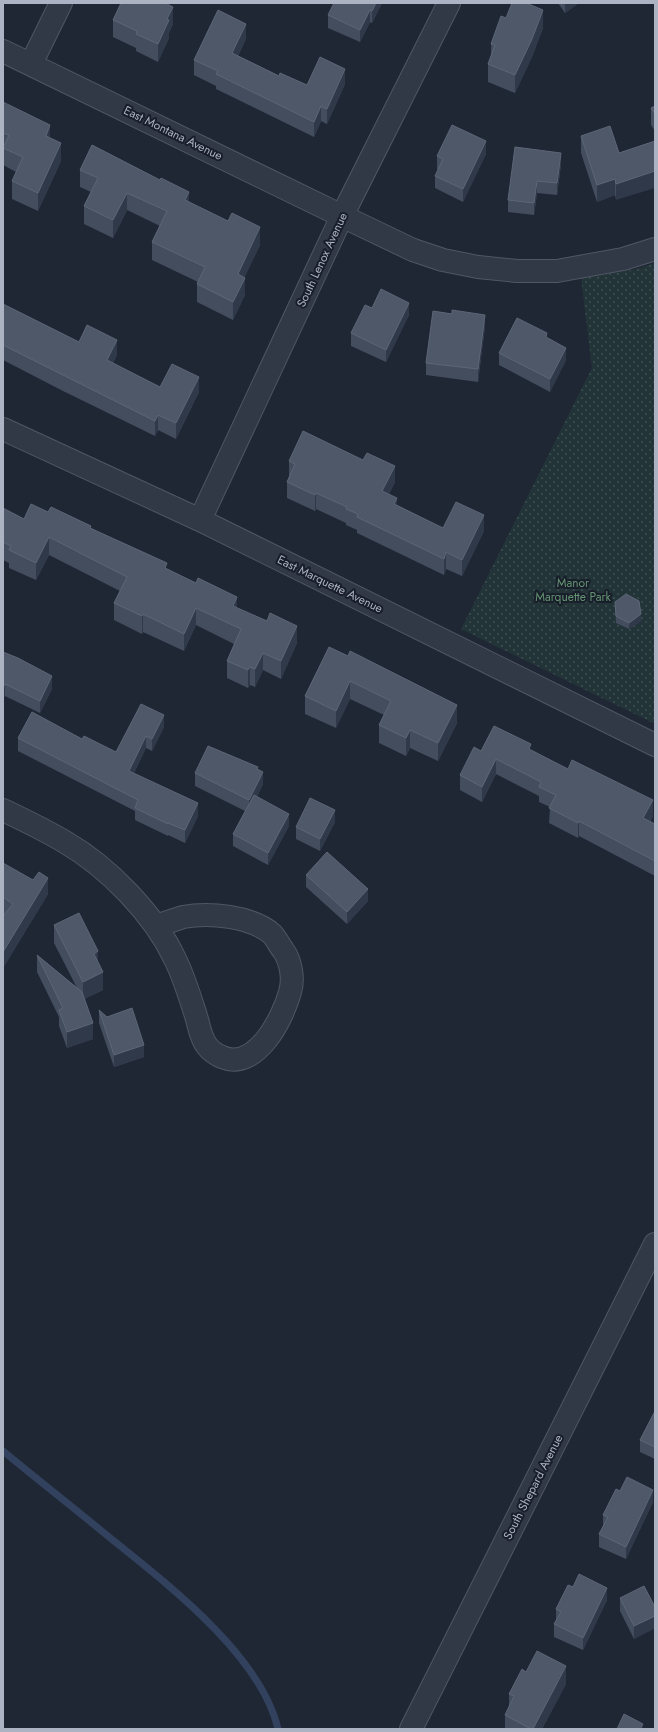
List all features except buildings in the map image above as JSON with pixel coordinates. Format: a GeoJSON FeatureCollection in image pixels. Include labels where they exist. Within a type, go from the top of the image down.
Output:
{"type":"FeatureCollection","features":[{"type":"Feature","properties":{"kind":"street"},"geometry":{"type":"LineString","coordinates":[[31,64],[61,3]]}},
{"type":"Feature","properties":{"kind":"street","name":"South Lenox Avenue"},"geometry":{"type":"LineString","coordinates":[[200,520],[342,216],[449,3]]}},
{"type":"Feature","properties":{"kind":"street","name":"East Montana Avenue"},"geometry":{"type":"LineString","coordinates":[[3,51],[413,250],[443,260],[486,268],[517,271],[557,271],[623,259],[655,249]]}},
{"type":"Feature","properties":{"kind":"street","name":"East Marquette Avenue"},"geometry":{"type":"LineString","coordinates":[[3,429],[200,520],[655,745]]}},
{"type":"Feature","properties":{"kind":"street"},"geometry":{"type":"LineString","coordinates":[[3,810],[66,843],[95,862],[142,908],[167,941],[177,962],[189,994],[202,1037],[207,1046],[222,1057],[234,1060],[247,1057],[258,1049],[281,1015],[291,992],[292,976],[286,954],[272,934],[254,924],[229,917],[184,917],[156,926]]}},
{"type":"Feature","properties":{"kind":"street","name":"South Shepard Avenue"},"geometry":{"type":"LineString","coordinates":[[411,1729],[655,1244]]}},
{"type":"Feature","properties":{"kind":"green space","name":"Manor Marquette Park"},"geometry":{"type":"Polygon","coordinates":[[[655,263],[655,724],[461,629],[592,368],[581,278],[636,269],[655,263]]]}},
{"type":"Feature","properties":{"kind":"waterway"},"geometry":{"type":"LineString","coordinates":[[3,1451],[157,1576],[208,1622],[232,1648],[252,1674],[268,1701],[278,1729]]}}]}
